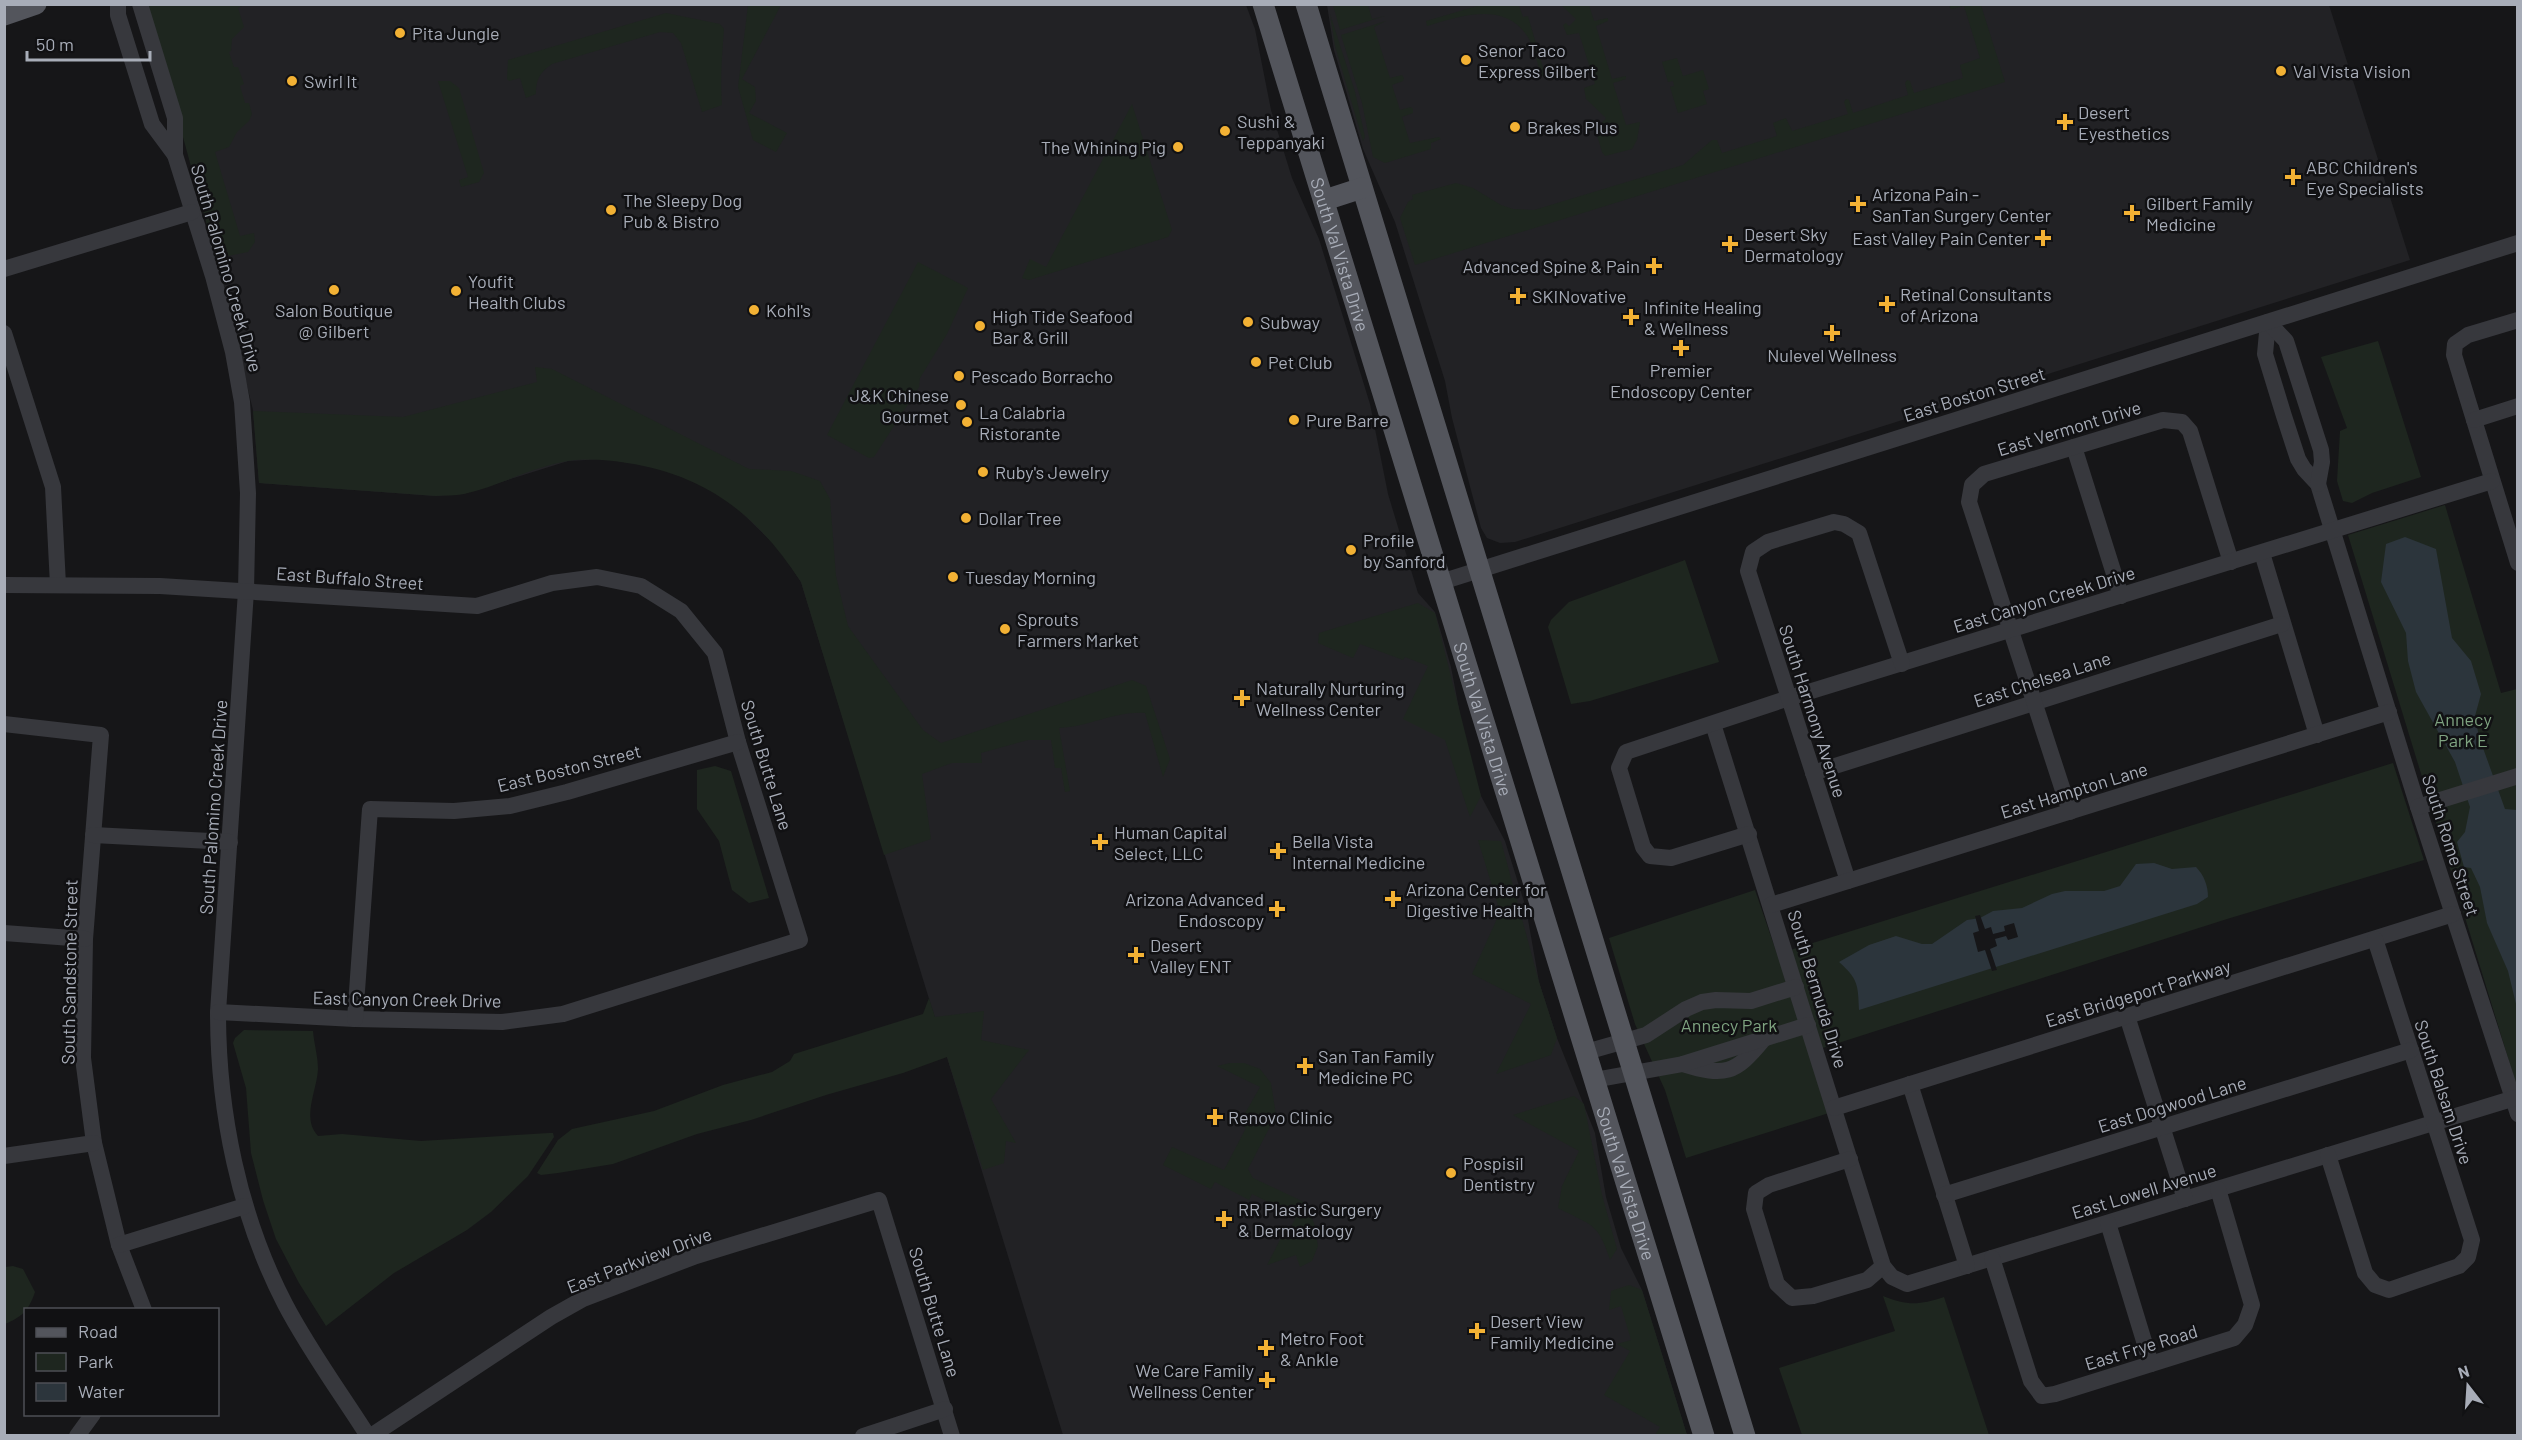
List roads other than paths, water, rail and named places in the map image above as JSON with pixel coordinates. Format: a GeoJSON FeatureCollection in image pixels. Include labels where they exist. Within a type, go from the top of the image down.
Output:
{"type":"FeatureCollection","features":[{"type":"Feature","properties":{"kind":"main road"},"geometry":{"type":"LineString","coordinates":[[4,15],[36,4]]}},
{"type":"Feature","properties":{"kind":"main road","name":"South Val Vista Drive"},"geometry":{"type":"LineString","coordinates":[[1263,4],[1704,1436]]}},
{"type":"Feature","properties":{"kind":"main road"},"geometry":{"type":"LineString","coordinates":[[1306,4],[1744,1436]]}},
{"type":"Feature","properties":{"kind":"main road"},"geometry":{"type":"LineString","coordinates":[[1325,200],[1362,188]]}},
{"type":"Feature","properties":{"kind":"street","name":"South Palomino Creek Drive"},"geometry":{"type":"LineString","coordinates":[[118,4],[118,15],[152,124],[175,155]]}},
{"type":"Feature","properties":{"kind":"street","name":"South Palomino Creek Drive"},"geometry":{"type":"LineString","coordinates":[[140,4],[175,118],[175,155],[233,352],[242,402],[248,493],[246,591],[218,1012],[218,1046],[225,1119],[245,1206],[285,1304],[317,1358],[369,1436]]}},
{"type":"Feature","properties":{"kind":"street"},"geometry":{"type":"LineString","coordinates":[[4,269],[192,212]]}},
{"type":"Feature","properties":{"kind":"street","name":"East Boston Street"},"geometry":{"type":"LineString","coordinates":[[1441,582],[2517,243]]}},
{"type":"Feature","properties":{"kind":"street"},"geometry":{"type":"LineString","coordinates":[[2517,320],[2468,335],[2455,344],[2454,355],[2492,481],[2514,543],[2517,563]]}},
{"type":"Feature","properties":{"kind":"street","name":"South Rome Street"},"geometry":{"type":"LineString","coordinates":[[2268,322],[2265,354],[2274,385],[2298,459],[2304,470],[2318,483]]}},
{"type":"Feature","properties":{"kind":"street","name":"South Rome Street"},"geometry":{"type":"LineString","coordinates":[[2268,322],[2286,341],[2321,450],[2322,462],[2318,483],[2418,807],[2516,1104]]}},
{"type":"Feature","properties":{"kind":"street"},"geometry":{"type":"LineString","coordinates":[[4,333],[53,487],[58,585]]}},
{"type":"Feature","properties":{"kind":"street"},"geometry":{"type":"LineString","coordinates":[[2474,420],[2517,406]]}},
{"type":"Feature","properties":{"kind":"street","name":"East Vermont Drive"},"geometry":{"type":"LineString","coordinates":[[2010,630],[1970,502],[1972,485],[1984,474],[2163,420],[2182,422],[2190,431],[2232,562]]}},
{"type":"Feature","properties":{"kind":"street"},"geometry":{"type":"LineString","coordinates":[[2074,447],[2121,596]]}},
{"type":"Feature","properties":{"kind":"street","name":"East Canyon Creek Drive"},"geometry":{"type":"LineString","coordinates":[[1749,834],[1671,858],[1650,856],[1642,847],[1620,768],[1626,752],[1789,698],[2492,481]]}},
{"type":"Feature","properties":{"kind":"street","name":"South Harmony Avenue"},"geometry":{"type":"LineString","coordinates":[[1848,881],[1748,571],[1753,552],[1768,542],[1834,522],[1844,524],[1859,533],[1902,664]]}},
{"type":"Feature","properties":{"kind":"street"},"geometry":{"type":"LineString","coordinates":[[2262,553],[2318,735]]}},
{"type":"Feature","properties":{"kind":"street","name":"East Buffalo Street"},"geometry":{"type":"LineString","coordinates":[[4,585],[160,586],[477,606],[552,583],[597,577],[641,586],[681,611]]}},
{"type":"Feature","properties":{"kind":"street","name":"South Butte Lane"},"geometry":{"type":"LineString","coordinates":[[681,611],[715,653],[738,742],[800,940]]}},
{"type":"Feature","properties":{"kind":"street","name":"East Chelsea Lane"},"geometry":{"type":"LineString","coordinates":[[1813,773],[2282,624]]}},
{"type":"Feature","properties":{"kind":"street"},"geometry":{"type":"LineString","coordinates":[[2010,630],[2070,812]]}},
{"type":"Feature","properties":{"kind":"street","name":"East Hampton Lane"},"geometry":{"type":"LineString","coordinates":[[1771,905],[2389,712]]}},
{"type":"Feature","properties":{"kind":"street","name":"South Sandstone Street"},"geometry":{"type":"LineString","coordinates":[[4,724],[101,735],[86,939],[83,1058],[94,1143],[120,1245],[143,1308]]}},
{"type":"Feature","properties":{"kind":"street","name":"South Bermuda Drive"},"geometry":{"type":"LineString","coordinates":[[1713,724],[1883,1266]]}},
{"type":"Feature","properties":{"kind":"street","name":"East Boston Street"},"geometry":{"type":"LineString","coordinates":[[355,1019],[370,809],[454,811],[510,806],[567,792],[738,742]]}},
{"type":"Feature","properties":{"kind":"street"},"geometry":{"type":"LineString","coordinates":[[2418,807],[2517,776]]}},
{"type":"Feature","properties":{"kind":"street"},"geometry":{"type":"LineString","coordinates":[[93,835],[230,842]]}},
{"type":"Feature","properties":{"kind":"street","name":"East Bridgeport Parkway"},"geometry":{"type":"LineString","coordinates":[[1834,1108],[2453,914]]}},
{"type":"Feature","properties":{"kind":"street"},"geometry":{"type":"LineString","coordinates":[[4,933],[86,939]]}},
{"type":"Feature","properties":{"kind":"street","name":"South Balsam Drive"},"geometry":{"type":"LineString","coordinates":[[2328,1155],[2365,1273],[2375,1285],[2389,1290],[2459,1266],[2468,1257],[2472,1240],[2375,939]]}},
{"type":"Feature","properties":{"kind":"street","name":"East Canyon Creek Drive"},"geometry":{"type":"LineString","coordinates":[[218,1012],[355,1019],[502,1022],[563,1014],[800,940]]}},
{"type":"Feature","properties":{"kind":"street"},"geometry":{"type":"LineString","coordinates":[[1586,1052],[1654,1031],[1686,1009],[1702,1002],[1751,1001],[1796,987]]}},
{"type":"Feature","properties":{"kind":"street"},"geometry":{"type":"LineString","coordinates":[[2127,1016],[2185,1199]]}},
{"type":"Feature","properties":{"kind":"street"},"geometry":{"type":"LineString","coordinates":[[1594,1080],[1683,1064],[1808,1025]]}},
{"type":"Feature","properties":{"kind":"street","name":"East Dogwood Lane"},"geometry":{"type":"LineString","coordinates":[[1944,1195],[2411,1050]]}},
{"type":"Feature","properties":{"kind":"street"},"geometry":{"type":"LineString","coordinates":[[1910,1084],[1967,1266]]}},
{"type":"Feature","properties":{"kind":"street","name":"East Lowell Avenue"},"geometry":{"type":"LineString","coordinates":[[1883,1266],[1892,1277],[1907,1284],[2433,1123],[2516,1104]]}},
{"type":"Feature","properties":{"kind":"street"},"geometry":{"type":"LineString","coordinates":[[4,1156],[94,1143]]}},
{"type":"Feature","properties":{"kind":"street"},"geometry":{"type":"LineString","coordinates":[[1850,1159],[1769,1185],[1756,1193],[1754,1209],[1777,1284],[1792,1298],[1813,1296],[1867,1280],[1883,1266]]}},
{"type":"Feature","properties":{"kind":"street","name":"East Frye Road"},"geometry":{"type":"LineString","coordinates":[[1992,1258],[2031,1381],[2042,1396],[2055,1394],[2234,1338],[2245,1325],[2252,1305],[2218,1189]]}},
{"type":"Feature","properties":{"kind":"street","name":"South Butte Lane"},"geometry":{"type":"LineString","coordinates":[[879,1200],[952,1436]]}},
{"type":"Feature","properties":{"kind":"street","name":"East Parkview Drive"},"geometry":{"type":"LineString","coordinates":[[369,1436],[551,1317],[583,1299],[696,1256],[879,1200]]}},
{"type":"Feature","properties":{"kind":"street"},"geometry":{"type":"LineString","coordinates":[[120,1245],[245,1206]]}},
{"type":"Feature","properties":{"kind":"street"},"geometry":{"type":"LineString","coordinates":[[2108,1223],[2151,1364]]}},
{"type":"Feature","properties":{"kind":"street"},"geometry":{"type":"LineString","coordinates":[[862,1436],[945,1409]]}},
{"type":"Feature","properties":{"kind":"street"},"geometry":{"type":"LineString","coordinates":[[77,1436],[92,1416]]}},
{"type":"Feature","properties":{"kind":"water"},"geometry":{"type":"Polygon","coordinates":[[[2405,537],[2436,549],[2452,638],[2471,661],[2481,694],[2475,716],[2479,737],[2505,809],[2517,810],[2517,1008],[2508,971],[2487,923],[2480,887],[2471,868],[2464,867],[2457,842],[2465,832],[2470,807],[2455,762],[2416,692],[2408,661],[2406,633],[2381,582],[2386,544],[2405,537]]]}},
{"type":"Feature","properties":{"kind":"water"},"geometry":{"type":"Polygon","coordinates":[[[2154,863],[2172,869],[2196,867],[2205,881],[2208,897],[2197,904],[1859,1010],[1856,983],[1839,962],[1869,945],[1896,936],[1922,944],[1932,944],[1967,920],[1980,918],[1993,911],[2022,908],[2052,894],[2065,891],[2104,891],[2120,886],[2136,864],[2154,863]]]}},
{"type":"Feature","properties":{"kind":"place","name":"Pita Jungle"},"geometry":{"type":"Point","coordinates":[400,33]}},
{"type":"Feature","properties":{"kind":"place","name":"Senor Taco Express Gilbert"},"geometry":{"type":"Point","coordinates":[1466,60]}},
{"type":"Feature","properties":{"kind":"place","name":"Val Vista Vision"},"geometry":{"type":"Point","coordinates":[2281,71]}},
{"type":"Feature","properties":{"kind":"place","name":"Swirl It"},"geometry":{"type":"Point","coordinates":[292,81]}},
{"type":"Feature","properties":{"kind":"place","name":"Desert Eyesthetics"},"geometry":{"type":"Point","coordinates":[2065,122]}},
{"type":"Feature","properties":{"kind":"place","name":"Brakes Plus"},"geometry":{"type":"Point","coordinates":[1515,127]}},
{"type":"Feature","properties":{"kind":"place","name":"Sushi & Teppanyaki"},"geometry":{"type":"Point","coordinates":[1225,131]}},
{"type":"Feature","properties":{"kind":"place","name":"The Whining Pig"},"geometry":{"type":"Point","coordinates":[1178,147]}},
{"type":"Feature","properties":{"kind":"place","name":"ABC Children's Eye Specialists"},"geometry":{"type":"Point","coordinates":[2293,177]}},
{"type":"Feature","properties":{"kind":"place","name":"Arizona Pain - SanTan Surgery Center"},"geometry":{"type":"Point","coordinates":[1858,204]}},
{"type":"Feature","properties":{"kind":"place","name":"The Sleepy Dog Pub & Bistro"},"geometry":{"type":"Point","coordinates":[611,210]}},
{"type":"Feature","properties":{"kind":"place","name":"Gilbert Family Medicine"},"geometry":{"type":"Point","coordinates":[2132,213]}},
{"type":"Feature","properties":{"kind":"place","name":"East Valley Pain Center"},"geometry":{"type":"Point","coordinates":[2043,238]}},
{"type":"Feature","properties":{"kind":"place","name":"Desert Sky Dermatology"},"geometry":{"type":"Point","coordinates":[1730,244]}},
{"type":"Feature","properties":{"kind":"place","name":"Advanced Spine & Pain"},"geometry":{"type":"Point","coordinates":[1654,266]}},
{"type":"Feature","properties":{"kind":"place","name":"Salon Boutique @ Gilbert"},"geometry":{"type":"Point","coordinates":[334,290]}},
{"type":"Feature","properties":{"kind":"place","name":"Youfit Health Clubs"},"geometry":{"type":"Point","coordinates":[456,291]}},
{"type":"Feature","properties":{"kind":"place","name":"SKINovative"},"geometry":{"type":"Point","coordinates":[1518,296]}},
{"type":"Feature","properties":{"kind":"place","name":"Retinal Consultants of Arizona"},"geometry":{"type":"Point","coordinates":[1887,304]}},
{"type":"Feature","properties":{"kind":"place","name":"Kohl's"},"geometry":{"type":"Point","coordinates":[754,310]}},
{"type":"Feature","properties":{"kind":"place","name":"Infinite Healing & Wellness"},"geometry":{"type":"Point","coordinates":[1631,317]}},
{"type":"Feature","properties":{"kind":"place","name":"Subway"},"geometry":{"type":"Point","coordinates":[1248,322]}},
{"type":"Feature","properties":{"kind":"place","name":"High Tide Seafood Bar & Grill"},"geometry":{"type":"Point","coordinates":[980,326]}},
{"type":"Feature","properties":{"kind":"place","name":"Nulevel Wellness"},"geometry":{"type":"Point","coordinates":[1832,333]}},
{"type":"Feature","properties":{"kind":"place","name":"Premier Endoscopy Center"},"geometry":{"type":"Point","coordinates":[1681,348]}},
{"type":"Feature","properties":{"kind":"place","name":"Pet Club"},"geometry":{"type":"Point","coordinates":[1256,362]}},
{"type":"Feature","properties":{"kind":"place","name":"Pescado Borracho"},"geometry":{"type":"Point","coordinates":[959,376]}},
{"type":"Feature","properties":{"kind":"place","name":"J&K Chinese Gourmet"},"geometry":{"type":"Point","coordinates":[961,405]}},
{"type":"Feature","properties":{"kind":"place","name":"Pure Barre"},"geometry":{"type":"Point","coordinates":[1294,420]}},
{"type":"Feature","properties":{"kind":"place","name":"La Calabria Ristorante"},"geometry":{"type":"Point","coordinates":[967,422]}},
{"type":"Feature","properties":{"kind":"place","name":"Ruby's Jewelry"},"geometry":{"type":"Point","coordinates":[983,472]}},
{"type":"Feature","properties":{"kind":"place","name":"Dollar Tree"},"geometry":{"type":"Point","coordinates":[966,518]}},
{"type":"Feature","properties":{"kind":"place","name":"Profile by Sanford"},"geometry":{"type":"Point","coordinates":[1351,550]}},
{"type":"Feature","properties":{"kind":"place","name":"Tuesday Morning"},"geometry":{"type":"Point","coordinates":[953,577]}},
{"type":"Feature","properties":{"kind":"place","name":"Sprouts Farmers Market"},"geometry":{"type":"Point","coordinates":[1005,629]}},
{"type":"Feature","properties":{"kind":"place","name":"Naturally Nurturing Wellness Center"},"geometry":{"type":"Point","coordinates":[1242,698]}},
{"type":"Feature","properties":{"kind":"place","name":"Human Capital Select, LLC"},"geometry":{"type":"Point","coordinates":[1100,842]}},
{"type":"Feature","properties":{"kind":"place","name":"Bella Vista Internal Medicine"},"geometry":{"type":"Point","coordinates":[1278,851]}},
{"type":"Feature","properties":{"kind":"place","name":"Arizona Center for Digestive Health"},"geometry":{"type":"Point","coordinates":[1393,899]}},
{"type":"Feature","properties":{"kind":"place","name":"Arizona Advanced Endoscopy"},"geometry":{"type":"Point","coordinates":[1277,909]}},
{"type":"Feature","properties":{"kind":"place","name":"Desert Valley ENT"},"geometry":{"type":"Point","coordinates":[1136,955]}},
{"type":"Feature","properties":{"kind":"place","name":"San Tan Family Medicine PC"},"geometry":{"type":"Point","coordinates":[1305,1066]}},
{"type":"Feature","properties":{"kind":"place","name":"Renovo Clinic"},"geometry":{"type":"Point","coordinates":[1215,1117]}},
{"type":"Feature","properties":{"kind":"place","name":"Pospisil Dentistry"},"geometry":{"type":"Point","coordinates":[1451,1173]}},
{"type":"Feature","properties":{"kind":"place","name":"RR Plastic Surgery & Dermatology"},"geometry":{"type":"Point","coordinates":[1224,1219]}},
{"type":"Feature","properties":{"kind":"place","name":"Desert View Family Medicine"},"geometry":{"type":"Point","coordinates":[1477,1331]}},
{"type":"Feature","properties":{"kind":"place","name":"Metro Foot & Ankle"},"geometry":{"type":"Point","coordinates":[1266,1348]}},
{"type":"Feature","properties":{"kind":"place","name":"We Care Family Wellness Center"},"geometry":{"type":"Point","coordinates":[1267,1380]}},
{"type":"Feature","properties":{"kind":"park label","name":"Annecy Park E"},"geometry":{"type":"Point","coordinates":[2463,729]}},
{"type":"Feature","properties":{"kind":"park label","name":"Annecy Park"},"geometry":{"type":"Point","coordinates":[1729,1025]}}]}
